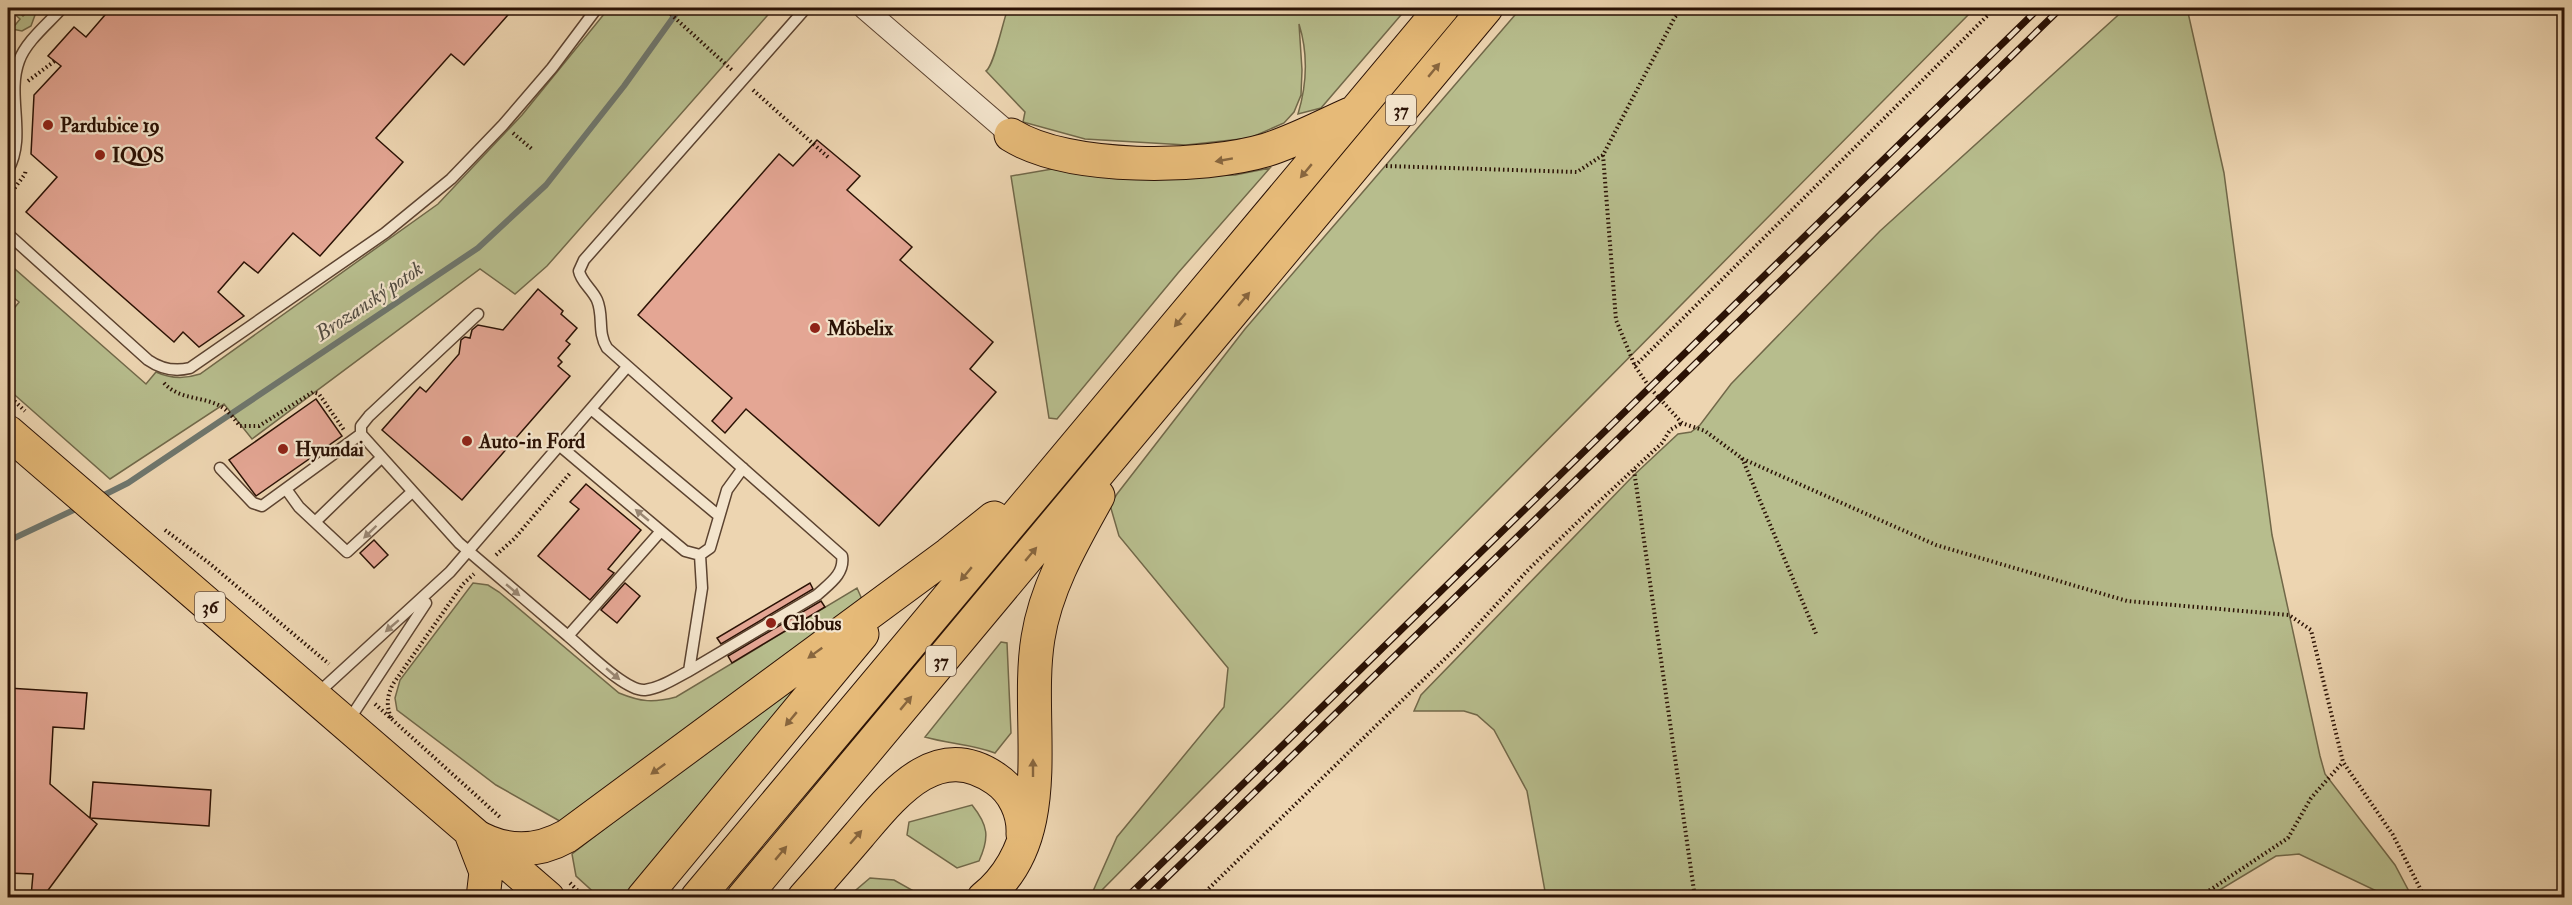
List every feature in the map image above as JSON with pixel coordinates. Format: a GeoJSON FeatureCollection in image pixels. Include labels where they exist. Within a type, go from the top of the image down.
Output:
{"type":"FeatureCollection","features":[{"type":"Feature","properties":{"kind":"main road","name":"37"},"geometry":{"type":"LineString","coordinates":[[697,897],[1057,465],[1443,8]]}},
{"type":"Feature","properties":{"kind":"main road","name":"37"},"geometry":{"type":"LineString","coordinates":[[743,897],[1486,8]]}},
{"type":"Feature","properties":{"kind":"main road"},"geometry":{"type":"LineString","coordinates":[[1011,135],[1033,147],[1070,156],[1195,164],[1268,149],[1358,111]]}},
{"type":"Feature","properties":{"kind":"main road"},"geometry":{"type":"LineString","coordinates":[[984,897],[1013,865],[1025,840],[1032,809],[1035,660],[1043,614],[1050,591],[1070,549],[1139,424]]}},
{"type":"Feature","properties":{"kind":"main road","name":"36"},"geometry":{"type":"LineString","coordinates":[[11,435],[548,897]]}},
{"type":"Feature","properties":{"kind":"main road"},"geometry":{"type":"LineString","coordinates":[[471,833],[491,844],[513,849],[534,849],[560,840],[896,594],[975,534],[1057,465]]}},
{"type":"Feature","properties":{"kind":"main road"},"geometry":{"type":"LineString","coordinates":[[643,897],[896,594]]}},
{"type":"Feature","properties":{"kind":"main road"},"geometry":{"type":"LineString","coordinates":[[804,897],[902,786],[926,771],[939,768],[966,766],[979,770],[1001,782],[1010,792],[1019,809],[1023,832],[1013,865]]}},
{"type":"Feature","properties":{"kind":"main road"},"geometry":{"type":"LineString","coordinates":[[471,833],[486,872],[483,897]]}},
{"type":"Feature","properties":{"kind":"main road"},"geometry":{"type":"LineString","coordinates":[[494,897],[521,874]]}},
{"type":"Feature","properties":{"kind":"street"},"geometry":{"type":"LineString","coordinates":[[865,8],[1011,135]]}},
{"type":"Feature","properties":{"kind":"lane"},"geometry":{"type":"LineString","coordinates":[[8,170],[16,142],[15,80],[18,63],[23,52],[62,8]]}},
{"type":"Feature","properties":{"kind":"lane"},"geometry":{"type":"LineString","coordinates":[[8,234],[148,360],[162,368],[177,370],[194,365],[385,233],[451,179],[503,125],[552,68],[597,8]]}},
{"type":"Feature","properties":{"kind":"lane"},"geometry":{"type":"LineString","coordinates":[[478,314],[369,416],[361,426],[361,434],[468,552],[624,683],[636,689],[648,690],[689,671],[817,595],[835,580],[844,564],[842,556],[627,368],[603,341],[596,299],[579,274],[580,265],[806,8]]}},
{"type":"Feature","properties":{"kind":"lane"},"geometry":{"type":"LineString","coordinates":[[346,724],[418,613],[450,572],[627,368]]}},
{"type":"Feature","properties":{"kind":"lane"},"geometry":{"type":"LineString","coordinates":[[591,409],[719,516]]}},
{"type":"Feature","properties":{"kind":"lane"},"geometry":{"type":"LineString","coordinates":[[220,468],[257,506],[264,506],[361,434]]}},
{"type":"Feature","properties":{"kind":"lane"},"geometry":{"type":"LineString","coordinates":[[560,446],[686,551],[700,555]]}},
{"type":"Feature","properties":{"kind":"lane"},"geometry":{"type":"LineString","coordinates":[[315,522],[381,458]]}},
{"type":"Feature","properties":{"kind":"lane"},"geometry":{"type":"LineString","coordinates":[[700,555],[710,548],[727,490],[743,468]]}},
{"type":"Feature","properties":{"kind":"lane"},"geometry":{"type":"LineString","coordinates":[[286,489],[315,522],[347,552],[412,492]]}},
{"type":"Feature","properties":{"kind":"lane"},"geometry":{"type":"LineString","coordinates":[[568,636],[661,531]]}},
{"type":"Feature","properties":{"kind":"lane"},"geometry":{"type":"LineString","coordinates":[[689,671],[702,588],[700,555]]}},
{"type":"Feature","properties":{"kind":"lane"},"geometry":{"type":"LineString","coordinates":[[314,697],[450,572]]}},
{"type":"Feature","properties":{"kind":"path"},"geometry":{"type":"LineString","coordinates":[[1355,165],[1577,172],[1603,155],[1675,17],[1683,8]]}},
{"type":"Feature","properties":{"kind":"path"},"geometry":{"type":"LineString","coordinates":[[1635,366],[1995,8]]}},
{"type":"Feature","properties":{"kind":"path"},"geometry":{"type":"LineString","coordinates":[[666,9],[829,158]]}},
{"type":"Feature","properties":{"kind":"path"},"geometry":{"type":"LineString","coordinates":[[30,81],[56,60]]}},
{"type":"Feature","properties":{"kind":"path"},"geometry":{"type":"LineString","coordinates":[[503,125],[533,150]]}},
{"type":"Feature","properties":{"kind":"path"},"geometry":{"type":"LineString","coordinates":[[1603,155],[1616,320],[1635,366],[1650,388],[1682,423],[1705,431],[1741,458],[1936,545],[2127,602],[2289,615],[2312,630],[2343,762],[2393,835],[2425,897]]}},
{"type":"Feature","properties":{"kind":"path"},"geometry":{"type":"LineString","coordinates":[[162,368],[162,381],[169,388],[182,395],[221,406],[240,426],[259,426],[313,392],[319,394],[351,440]]}},
{"type":"Feature","properties":{"kind":"path"},"geometry":{"type":"LineString","coordinates":[[1199,897],[1459,645],[1529,569],[1662,442],[1670,430],[1682,423]]}},
{"type":"Feature","properties":{"kind":"path"},"geometry":{"type":"LineString","coordinates":[[1741,458],[1817,636]]}},
{"type":"Feature","properties":{"kind":"path"},"geometry":{"type":"LineString","coordinates":[[391,718],[387,707],[388,694],[393,684],[463,584],[514,539],[579,462]]}},
{"type":"Feature","properties":{"kind":"path"},"geometry":{"type":"LineString","coordinates":[[1634,469],[1695,897]]}},
{"type":"Feature","properties":{"kind":"path"},"geometry":{"type":"LineString","coordinates":[[163,529],[209,563],[329,665]]}},
{"type":"Feature","properties":{"kind":"path"},"geometry":{"type":"LineString","coordinates":[[378,707],[502,819]]}},
{"type":"Feature","properties":{"kind":"path"},"geometry":{"type":"LineString","coordinates":[[2198,897],[2288,838],[2311,798],[2343,762]]}},
{"type":"Feature","properties":{"kind":"green space"},"geometry":{"type":"Polygon","coordinates":[[[8,8],[13,8],[23,16],[32,8],[35,15],[31,26],[22,31],[12,29],[20,19],[8,8]]]}},
{"type":"Feature","properties":{"kind":"green space"},"geometry":{"type":"Polygon","coordinates":[[[609,8],[774,8],[547,266],[515,294],[480,269],[252,439],[224,404],[110,479],[8,389],[8,316],[19,302],[8,293],[8,263],[146,384],[156,372],[178,378],[200,374],[438,204],[522,115],[609,8]]]}},
{"type":"Feature","properties":{"kind":"green space"},"geometry":{"type":"Polygon","coordinates":[[[1008,8],[1407,8],[1321,108],[1298,114],[1303,91],[1305,69],[1304,46],[1299,24],[1301,95],[1294,112],[1284,123],[1250,138],[1186,145],[1085,139],[1023,122],[1025,112],[986,71],[995,52],[1008,8]]]}},
{"type":"Feature","properties":{"kind":"green space"},"geometry":{"type":"Polygon","coordinates":[[[1521,8],[1975,8],[1095,897],[1090,898],[1117,837],[1224,707],[1228,668],[1119,536],[1110,505],[1245,329],[1521,8]]]}},
{"type":"Feature","properties":{"kind":"green space"},"geometry":{"type":"Polygon","coordinates":[[[2126,8],[2187,8],[2224,173],[2272,535],[2320,756],[2325,774],[2395,865],[2412,897],[2389,897],[2299,854],[2276,856],[2208,897],[1546,897],[1527,791],[1494,730],[1477,715],[1464,711],[1414,711],[1421,695],[1634,475],[1678,434],[1691,432],[1700,425],[1731,384],[1880,231],[2126,8]]]}},
{"type":"Feature","properties":{"kind":"green space"},"geometry":{"type":"Polygon","coordinates":[[[1058,168],[1192,176],[1235,175],[1270,168],[1178,273],[1057,419],[1049,418],[1011,176],[1058,168]]]}},
{"type":"Feature","properties":{"kind":"green space"},"geometry":{"type":"Polygon","coordinates":[[[473,583],[488,585],[499,592],[619,693],[647,701],[676,697],[857,588],[861,597],[859,606],[565,824],[496,785],[397,710],[395,698],[400,680],[473,583]]]}},
{"type":"Feature","properties":{"kind":"green space"},"geometry":{"type":"Polygon","coordinates":[[[1001,642],[1007,643],[1011,733],[995,753],[925,737],[1001,642]]]}},
{"type":"Feature","properties":{"kind":"green space"},"geometry":{"type":"Polygon","coordinates":[[[834,651],[628,897],[599,897],[576,876],[572,854],[834,651]]]}},
{"type":"Feature","properties":{"kind":"green space"},"geometry":{"type":"Polygon","coordinates":[[[972,805],[986,831],[985,845],[979,861],[957,868],[907,835],[909,822],[972,805]]]}},
{"type":"Feature","properties":{"kind":"green space"},"geometry":{"type":"Polygon","coordinates":[[[870,878],[894,880],[919,894],[915,897],[866,897],[856,890],[870,878]]]}},
{"type":"Feature","properties":{"kind":"building"},"geometry":{"type":"Polygon","coordinates":[[[111,8],[514,8],[464,65],[451,54],[376,138],[403,162],[320,256],[293,233],[258,273],[244,262],[218,292],[244,316],[199,347],[183,332],[174,342],[26,212],[57,177],[31,154],[34,95],[61,66],[48,56],[74,27],[86,37],[111,8]]]}},
{"type":"Feature","properties":{"kind":"building","name":"Möbelix"},"geometry":{"type":"Polygon","coordinates":[[[817,140],[860,176],[847,190],[912,247],[900,260],[993,342],[970,369],[996,392],[879,526],[746,409],[725,433],[712,421],[732,398],[638,315],[779,154],[793,166],[817,140]]]}},
{"type":"Feature","properties":{"kind":"building"},"geometry":{"type":"Polygon","coordinates":[[[538,289],[563,311],[561,314],[577,328],[566,341],[570,344],[558,358],[562,362],[558,366],[570,376],[462,500],[382,430],[420,387],[426,392],[459,354],[461,340],[465,337],[470,338],[472,330],[478,325],[503,330],[538,289]]]}},
{"type":"Feature","properties":{"kind":"building"},"geometry":{"type":"Polygon","coordinates":[[[316,399],[342,436],[256,496],[229,460],[316,399]]]}},
{"type":"Feature","properties":{"kind":"building"},"geometry":{"type":"Polygon","coordinates":[[[586,484],[641,530],[608,569],[614,573],[590,600],[538,556],[579,509],[570,502],[586,484]]]}},
{"type":"Feature","properties":{"kind":"building"},"geometry":{"type":"Polygon","coordinates":[[[374,540],[388,555],[374,568],[360,553],[374,540]]]}},
{"type":"Feature","properties":{"kind":"building"},"geometry":{"type":"Polygon","coordinates":[[[625,583],[640,596],[617,623],[601,610],[625,583]]]}},
{"type":"Feature","properties":{"kind":"building"},"geometry":{"type":"Polygon","coordinates":[[[810,583],[813,589],[721,644],[717,638],[810,583]]]}},
{"type":"Feature","properties":{"kind":"building"},"geometry":{"type":"Polygon","coordinates":[[[821,601],[825,607],[732,663],[728,656],[821,601]]]}},
{"type":"Feature","properties":{"kind":"building"},"geometry":{"type":"Polygon","coordinates":[[[8,688],[87,693],[84,729],[53,727],[50,784],[97,824],[43,897],[31,897],[33,874],[8,873],[8,688]]]}},
{"type":"Feature","properties":{"kind":"building"},"geometry":{"type":"Polygon","coordinates":[[[93,782],[211,790],[209,826],[90,818],[93,782]]]}},
{"type":"Feature","properties":{"kind":"waterway","name":"Brozanský potok"},"geometry":{"type":"LineString","coordinates":[[100,497],[128,483],[478,248],[546,185],[624,86],[680,8]]}},
{"type":"Feature","properties":{"kind":"waterway","name":"Brozanský potok"},"geometry":{"type":"LineString","coordinates":[[8,541],[80,507]]}},
{"type":"Feature","properties":{"kind":"railway"},"geometry":{"type":"LineString","coordinates":[[1126,898],[2039,8]]}},
{"type":"Feature","properties":{"kind":"railway"},"geometry":{"type":"LineString","coordinates":[[1146,898],[2061,8]]}},
{"type":"Feature","properties":{"kind":"place","name":"Pardubice 19"},"geometry":{"type":"Point","coordinates":[48,125]}},
{"type":"Feature","properties":{"kind":"place","name":"IQOS"},"geometry":{"type":"Point","coordinates":[100,155]}},
{"type":"Feature","properties":{"kind":"place","name":"Möbelix"},"geometry":{"type":"Point","coordinates":[815,328]}},
{"type":"Feature","properties":{"kind":"place","name":"Auto-in Ford"},"geometry":{"type":"Point","coordinates":[467,441]}},
{"type":"Feature","properties":{"kind":"place","name":"Hyundai"},"geometry":{"type":"Point","coordinates":[283,449]}},
{"type":"Feature","properties":{"kind":"place","name":"Globus"},"geometry":{"type":"Point","coordinates":[771,623]}}]}
